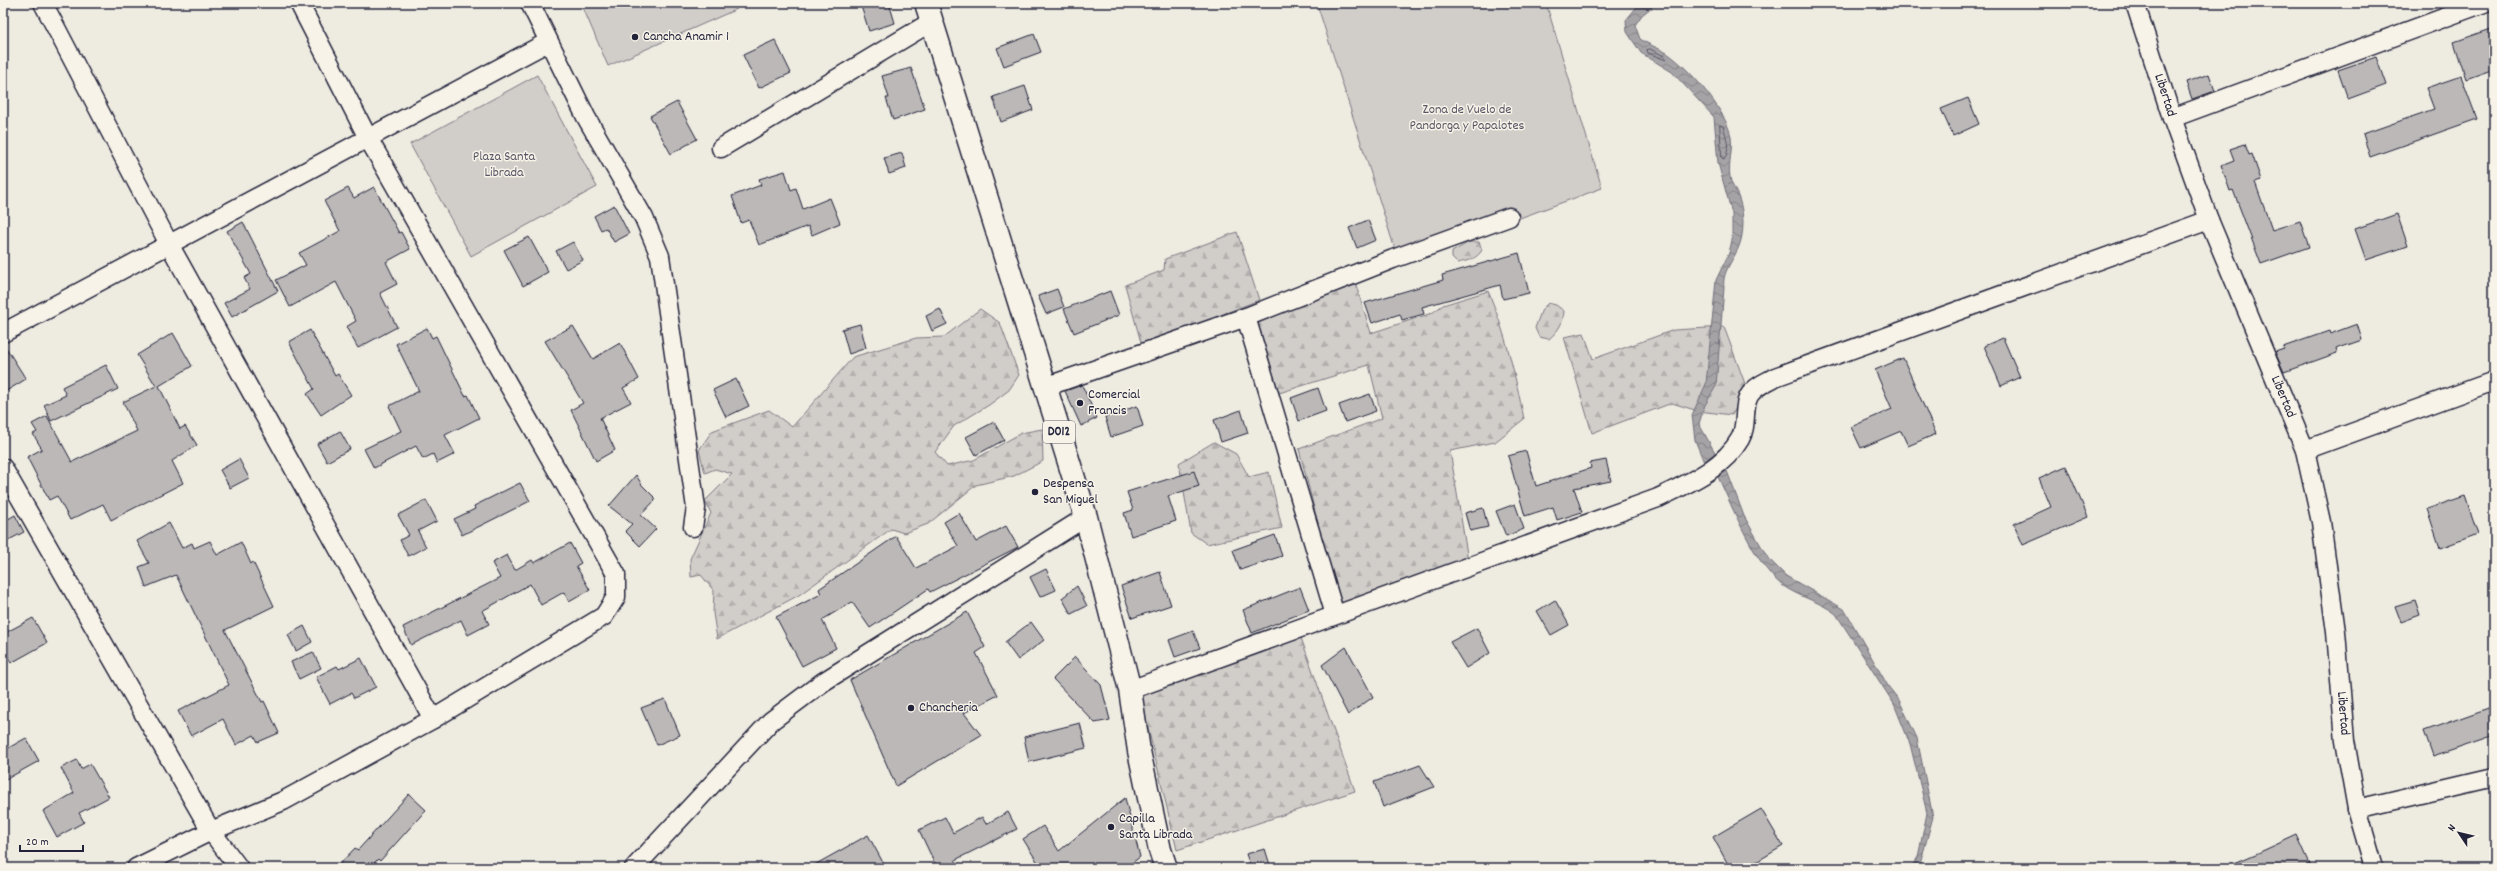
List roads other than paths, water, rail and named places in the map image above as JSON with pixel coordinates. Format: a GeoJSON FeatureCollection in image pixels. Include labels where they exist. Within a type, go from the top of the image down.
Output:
{"type":"FeatureCollection","features":[{"type":"Feature","properties":{"kind":"main road","name":"D012"},"geometry":{"type":"LineString","coordinates":[[929,12],[1086,517],[1130,690],[1142,766],[1160,850],[1166,868]]}},
{"type":"Feature","properties":{"kind":"street"},"geometry":{"type":"LineString","coordinates":[[43,3],[169,244],[433,719]]}},
{"type":"Feature","properties":{"kind":"street"},"geometry":{"type":"LineString","coordinates":[[136,868],[210,831],[283,801],[433,719],[604,616],[616,597],[616,574],[368,138],[300,3]]}},
{"type":"Feature","properties":{"kind":"street"},"geometry":{"type":"LineString","coordinates":[[530,3],[586,117],[644,218],[660,256],[696,508],[693,527]]}},
{"type":"Feature","properties":{"kind":"street","name":"Libertad"},"geometry":{"type":"LineString","coordinates":[[2135,3],[2172,118],[2209,220],[2305,450],[2321,522],[2336,632],[2345,742],[2357,809],[2374,868]]}},
{"type":"Feature","properties":{"kind":"street"},"geometry":{"type":"LineString","coordinates":[[2172,118],[2484,3]]}},
{"type":"Feature","properties":{"kind":"street"},"geometry":{"type":"LineString","coordinates":[[721,148],[929,12]]}},
{"type":"Feature","properties":{"kind":"street"},"geometry":{"type":"LineString","coordinates":[[3,333],[548,42]]}},
{"type":"Feature","properties":{"kind":"street"},"geometry":{"type":"LineString","coordinates":[[1045,387],[1246,317],[1393,259],[1509,217]]}},
{"type":"Feature","properties":{"kind":"street"},"geometry":{"type":"LineString","coordinates":[[1130,690],[1658,498],[1703,475],[1727,457],[1741,438],[1746,422],[1746,403],[1753,390],[1776,377],[2209,220]]}},
{"type":"Feature","properties":{"kind":"street"},"geometry":{"type":"LineString","coordinates":[[1246,317],[1335,615]]}},
{"type":"Feature","properties":{"kind":"street"},"geometry":{"type":"LineString","coordinates":[[2305,450],[2494,381]]}},
{"type":"Feature","properties":{"kind":"street"},"geometry":{"type":"LineString","coordinates":[[3,468],[210,831],[240,868]]}},
{"type":"Feature","properties":{"kind":"street"},"geometry":{"type":"LineString","coordinates":[[634,868],[771,721],[823,682],[1086,517]]}},
{"type":"Feature","properties":{"kind":"street"},"geometry":{"type":"LineString","coordinates":[[2357,809],[2494,777]]}},
{"type":"Feature","properties":{"kind":"water"},"geometry":{"type":"Polygon","coordinates":[[[1640,3],[1657,3],[1642,15],[1635,25],[1640,39],[1667,53],[1696,79],[1715,103],[1728,127],[1731,137],[1731,180],[1738,196],[1742,212],[1743,226],[1740,243],[1738,250],[1725,274],[1716,386],[1704,407],[1699,424],[1717,456],[1705,465],[1695,440],[1692,415],[1706,384],[1716,280],[1729,253],[1732,240],[1732,214],[1718,163],[1714,117],[1672,72],[1641,53],[1627,32],[1626,20],[1640,3]]]}},
{"type":"Feature","properties":{"kind":"water"},"geometry":{"type":"Polygon","coordinates":[[[1727,471],[1744,516],[1768,558],[1786,576],[1844,609],[1888,686],[1899,700],[1917,738],[1933,817],[1919,868],[1911,868],[1918,857],[1927,813],[1910,744],[1894,704],[1836,614],[1782,585],[1772,576],[1763,564],[1738,520],[1718,477],[1727,471]]]}},
{"type":"Feature","properties":{"kind":"place","name":"Cancha Anamir 1"},"geometry":{"type":"Point","coordinates":[635,37]}},
{"type":"Feature","properties":{"kind":"place","name":"Comercial Francis"},"geometry":{"type":"Point","coordinates":[1080,403]}},
{"type":"Feature","properties":{"kind":"place","name":"Despensa San Miguel"},"geometry":{"type":"Point","coordinates":[1035,492]}},
{"type":"Feature","properties":{"kind":"place","name":"Chancheria"},"geometry":{"type":"Point","coordinates":[911,708]}},
{"type":"Feature","properties":{"kind":"place","name":"Capilla Santa Librada"},"geometry":{"type":"Point","coordinates":[1111,827]}},
{"type":"Feature","properties":{"kind":"park label","name":"Zona de Vuelo de Pandorga y Papalotes"},"geometry":{"type":"Point","coordinates":[1467,118]}},
{"type":"Feature","properties":{"kind":"park label","name":"Plaza Santa Librada"},"geometry":{"type":"Point","coordinates":[504,166]}}]}
